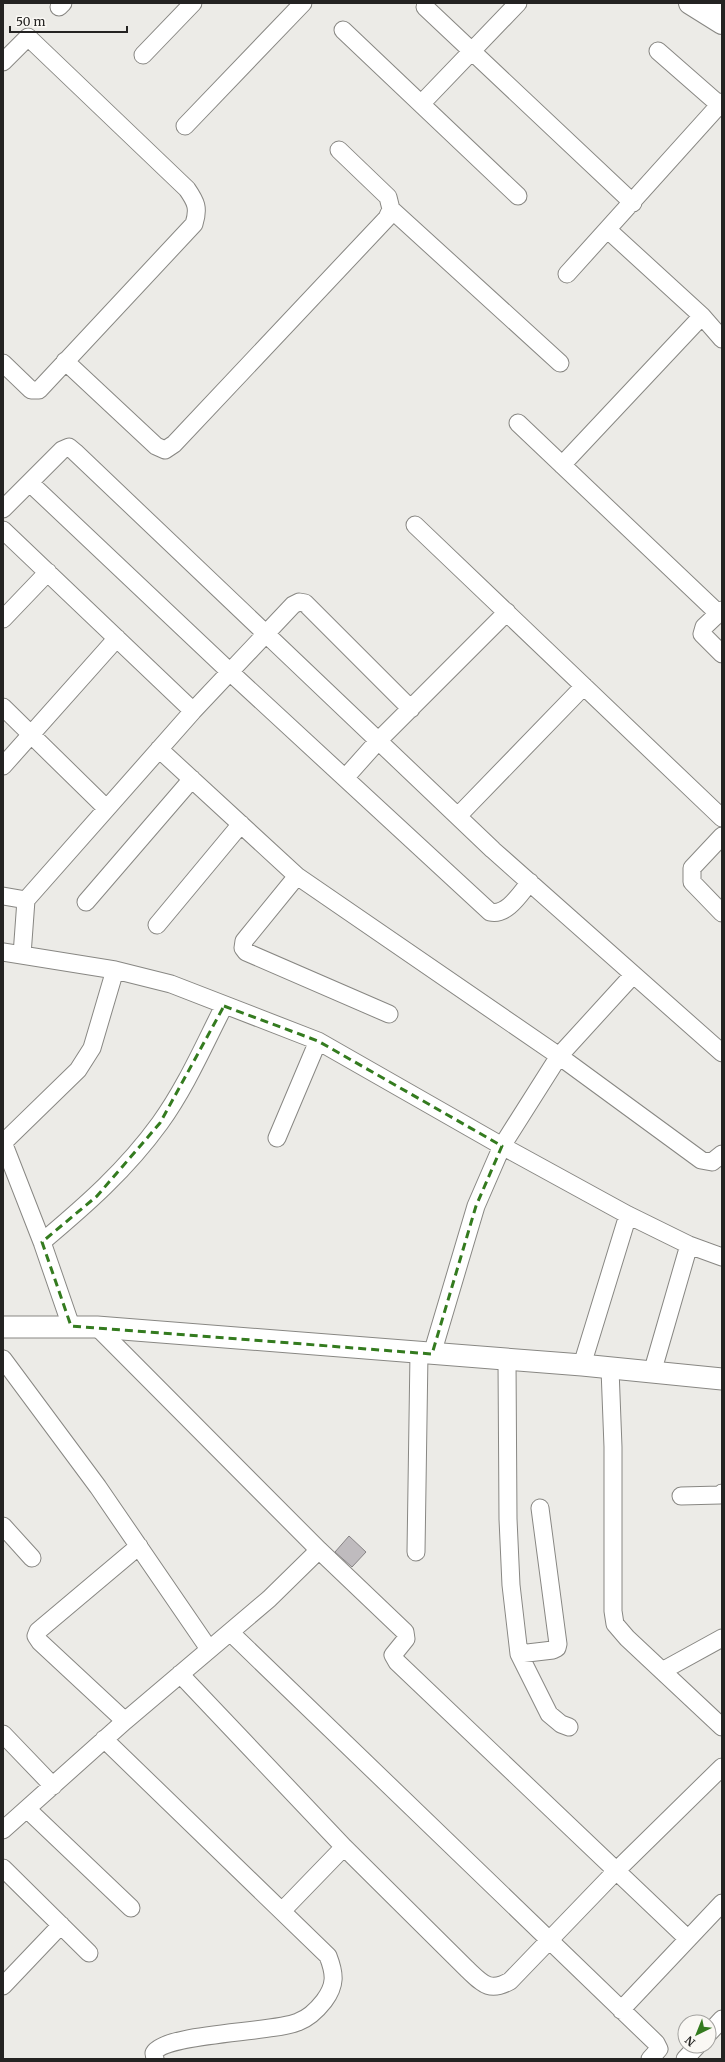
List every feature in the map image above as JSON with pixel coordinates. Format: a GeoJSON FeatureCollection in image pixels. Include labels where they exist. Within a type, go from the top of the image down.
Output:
{"type":"FeatureCollection","features":[{"type":"Feature","properties":{"kind":"main road"},"geometry":{"type":"LineString","coordinates":[[690,3],[722,23]]}},
{"type":"Feature","properties":{"kind":"street"},"geometry":{"type":"LineString","coordinates":[[143,55],[193,3]]}},
{"type":"Feature","properties":{"kind":"street"},"geometry":{"type":"LineString","coordinates":[[185,126],[303,3]]}},
{"type":"Feature","properties":{"kind":"street"},"geometry":{"type":"LineString","coordinates":[[421,104],[518,3]]}},
{"type":"Feature","properties":{"kind":"street"},"geometry":{"type":"LineString","coordinates":[[425,7],[633,203]]}},
{"type":"Feature","properties":{"kind":"street"},"geometry":{"type":"LineString","coordinates":[[342,30],[518,196]]}},
{"type":"Feature","properties":{"kind":"street"},"geometry":{"type":"LineString","coordinates":[[3,62],[28,37],[187,189],[196,202],[198,212],[194,224],[39,390],[31,390],[3,364]]}},
{"type":"Feature","properties":{"kind":"street"},"geometry":{"type":"LineString","coordinates":[[567,274],[721,105],[658,51]]}},
{"type":"Feature","properties":{"kind":"street"},"geometry":{"type":"LineString","coordinates":[[339,150],[388,197],[391,209],[560,363]]}},
{"type":"Feature","properties":{"kind":"street"},"geometry":{"type":"LineString","coordinates":[[65,361],[156,446],[165,450],[174,444],[382,224],[387,218],[391,209]]}},
{"type":"Feature","properties":{"kind":"street"},"geometry":{"type":"LineString","coordinates":[[608,230],[702,316],[722,339]]}},
{"type":"Feature","properties":{"kind":"street"},"geometry":{"type":"LineString","coordinates":[[562,465],[702,316]]}},
{"type":"Feature","properties":{"kind":"street"},"geometry":{"type":"LineString","coordinates":[[518,423],[720,612],[704,627],[702,634],[722,654]]}},
{"type":"Feature","properties":{"kind":"street"},"geometry":{"type":"LineString","coordinates":[[3,508],[62,450],[69,448],[458,816],[633,975],[722,1053]]}},
{"type":"Feature","properties":{"kind":"street"},"geometry":{"type":"LineString","coordinates":[[30,483],[230,672],[490,912],[498,914],[504,910],[530,882]]}},
{"type":"Feature","properties":{"kind":"street"},"geometry":{"type":"LineString","coordinates":[[415,525],[722,818]]}},
{"type":"Feature","properties":{"kind":"street"},"geometry":{"type":"LineString","coordinates":[[3,530],[193,711]]}},
{"type":"Feature","properties":{"kind":"street"},"geometry":{"type":"LineString","coordinates":[[3,619],[48,572]]}},
{"type":"Feature","properties":{"kind":"street"},"geometry":{"type":"LineString","coordinates":[[22,955],[26,900],[193,711],[293,605],[299,602],[305,603],[412,708]]}},
{"type":"Feature","properties":{"kind":"street"},"geometry":{"type":"LineString","coordinates":[[345,778],[378,741],[507,612]]}},
{"type":"Feature","properties":{"kind":"street"},"geometry":{"type":"LineString","coordinates":[[3,766],[117,638]]}},
{"type":"Feature","properties":{"kind":"street"},"geometry":{"type":"LineString","coordinates":[[458,816],[584,686]]}},
{"type":"Feature","properties":{"kind":"street"},"geometry":{"type":"LineString","coordinates":[[3,707],[106,808]]}},
{"type":"Feature","properties":{"kind":"street"},"geometry":{"type":"LineString","coordinates":[[159,749],[297,876],[559,1056],[701,1160],[712,1162],[722,1154]]}},
{"type":"Feature","properties":{"kind":"street"},"geometry":{"type":"LineString","coordinates":[[86,902],[192,780]]}},
{"type":"Feature","properties":{"kind":"street"},"geometry":{"type":"LineString","coordinates":[[157,925],[241,824]]}},
{"type":"Feature","properties":{"kind":"street"},"geometry":{"type":"LineString","coordinates":[[722,836],[692,868],[691,875],[692,882],[722,913]]}},
{"type":"Feature","properties":{"kind":"street"},"geometry":{"type":"LineString","coordinates":[[297,876],[244,941],[243,948],[246,952],[389,1014]]}},
{"type":"Feature","properties":{"kind":"street"},"geometry":{"type":"LineString","coordinates":[[3,896],[26,900]]}},
{"type":"Feature","properties":{"kind":"street"},"geometry":{"type":"LineString","coordinates":[[3,952],[115,970],[171,984],[224,1006],[318,1041],[502,1146],[628,1215],[689,1245],[722,1257]]}},
{"type":"Feature","properties":{"kind":"street"},"geometry":{"type":"LineString","coordinates":[[71,1326],[42,1242],[3,1143],[78,1070],[87,1058],[92,1048],[115,970]]}},
{"type":"Feature","properties":{"kind":"street"},"geometry":{"type":"LineString","coordinates":[[416,1552],[426,1354],[476,1206],[502,1146],[559,1056],[633,975]]}},
{"type":"Feature","properties":{"kind":"street"},"geometry":{"type":"LineString","coordinates":[[42,1242],[97,1196],[125,1166],[160,1123],[176,1098],[224,1006]]}},
{"type":"Feature","properties":{"kind":"street"},"geometry":{"type":"LineString","coordinates":[[277,1138],[318,1041]]}},
{"type":"Feature","properties":{"kind":"street"},"geometry":{"type":"LineString","coordinates":[[582,1365],[628,1215]]}},
{"type":"Feature","properties":{"kind":"street"},"geometry":{"type":"LineString","coordinates":[[652,1373],[689,1245]]}},
{"type":"Feature","properties":{"kind":"street"},"geometry":{"type":"LineString","coordinates":[[3,1327],[97,1327],[507,1361],[582,1365],[722,1379]]}},
{"type":"Feature","properties":{"kind":"street"},"geometry":{"type":"LineString","coordinates":[[97,1327],[319,1550],[405,1632],[406,1639],[393,1655],[397,1662],[688,1939]]}},
{"type":"Feature","properties":{"kind":"street"},"geometry":{"type":"LineString","coordinates":[[3,1359],[139,1546],[209,1649]]}},
{"type":"Feature","properties":{"kind":"street"},"geometry":{"type":"LineString","coordinates":[[507,1361],[511,1585],[519,1654],[549,1714],[561,1724],[569,1727]]}},
{"type":"Feature","properties":{"kind":"street"},"geometry":{"type":"LineString","coordinates":[[610,1369],[613,1611],[615,1624],[627,1638],[722,1726]]}},
{"type":"Feature","properties":{"kind":"street"},"geometry":{"type":"LineString","coordinates":[[681,1496],[720,1496],[722,1493]]}},
{"type":"Feature","properties":{"kind":"street"},"geometry":{"type":"LineString","coordinates":[[519,1654],[553,1650],[557,1648],[558,1644],[540,1508]]}},
{"type":"Feature","properties":{"kind":"street"},"geometry":{"type":"LineString","coordinates":[[6,1535],[32,1558]]}},
{"type":"Feature","properties":{"kind":"street"},"geometry":{"type":"LineString","coordinates":[[125,1721],[40,1642],[36,1636],[38,1631],[139,1546]]}},
{"type":"Feature","properties":{"kind":"street"},"geometry":{"type":"LineString","coordinates":[[3,1830],[104,1739],[231,1632],[319,1550]]}},
{"type":"Feature","properties":{"kind":"street"},"geometry":{"type":"LineString","coordinates":[[231,1632],[656,2044],[659,2049],[650,2059]]}},
{"type":"Feature","properties":{"kind":"street"},"geometry":{"type":"LineString","coordinates":[[662,1671],[722,1638]]}},
{"type":"Feature","properties":{"kind":"street"},"geometry":{"type":"LineString","coordinates":[[180,1674],[344,1847],[482,1983],[490,1986],[499,1987],[510,1980],[616,1871],[722,1767]]}},
{"type":"Feature","properties":{"kind":"street"},"geometry":{"type":"LineString","coordinates":[[3,1734],[53,1786]]}},
{"type":"Feature","properties":{"kind":"street"},"geometry":{"type":"LineString","coordinates":[[104,1739],[328,1956],[334,1972],[330,1992],[318,2010],[298,2022],[256,2031],[191,2037],[161,2046],[154,2053],[155,2059]]}},
{"type":"Feature","properties":{"kind":"street"},"geometry":{"type":"LineString","coordinates":[[27,1809],[131,1908]]}},
{"type":"Feature","properties":{"kind":"street"},"geometry":{"type":"LineString","coordinates":[[282,1911],[344,1847]]}},
{"type":"Feature","properties":{"kind":"street"},"geometry":{"type":"LineString","coordinates":[[3,1868],[89,1953]]}},
{"type":"Feature","properties":{"kind":"street"},"geometry":{"type":"LineString","coordinates":[[621,2010],[722,1903]]}},
{"type":"Feature","properties":{"kind":"street"},"geometry":{"type":"LineString","coordinates":[[3,1986],[61,1925]]}},
{"type":"Feature","properties":{"kind":"highlighted area"},"geometry":{"type":"Polygon","coordinates":[[[224,1006],[318,1041],[502,1146],[476,1206],[432,1354],[71,1326],[42,1242],[97,1196],[160,1123],[224,1006]]]}},
{"type":"Feature","properties":{"kind":"building"},"geometry":{"type":"Polygon","coordinates":[[[349,1536],[366,1552],[352,1567],[335,1552],[349,1536]]]}}]}
